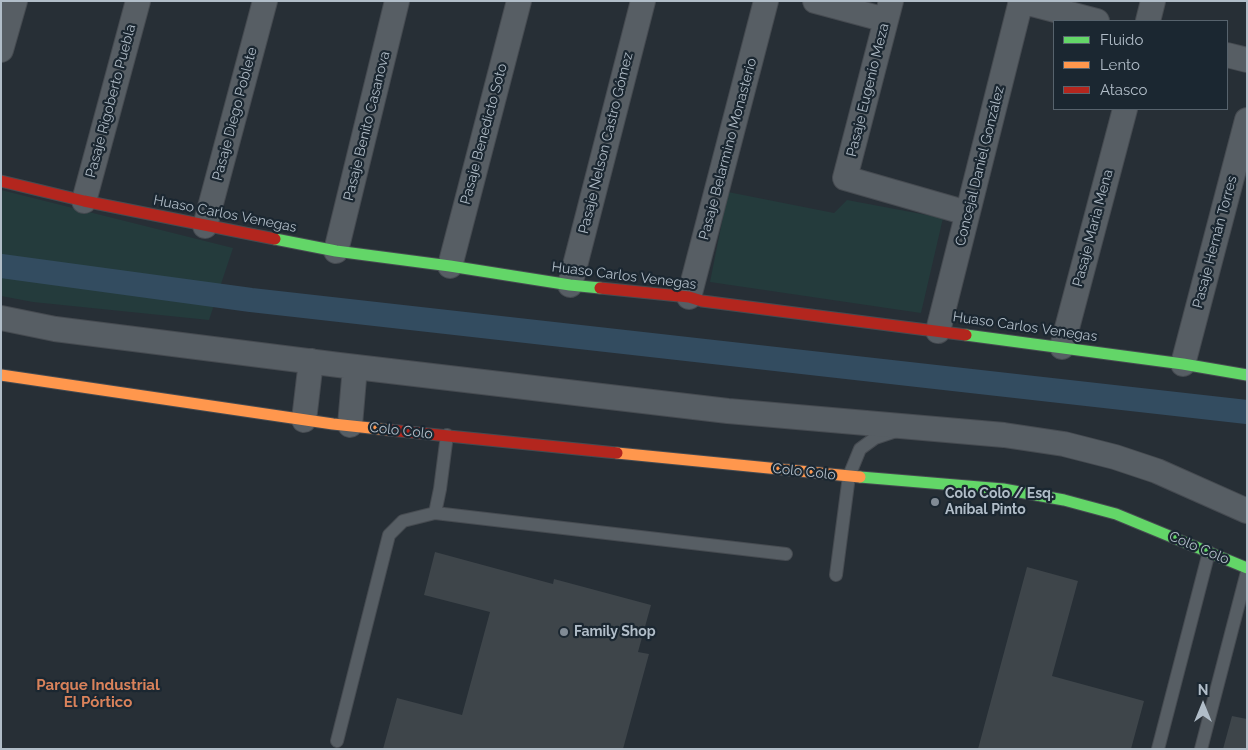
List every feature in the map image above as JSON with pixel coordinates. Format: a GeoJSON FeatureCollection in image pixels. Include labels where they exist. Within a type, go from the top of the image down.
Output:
{"type":"FeatureCollection","features":[{"type":"Feature","properties":{"kind":"street"},"geometry":{"type":"LineString","coordinates":[[1,50],[15,1]]}},
{"type":"Feature","properties":{"kind":"street","name":"Pasaje Rigoberto Puebla"},"geometry":{"type":"LineString","coordinates":[[84,201],[138,1]]}},
{"type":"Feature","properties":{"kind":"street","name":"Pasaje Diego Poblete"},"geometry":{"type":"LineString","coordinates":[[206,226],[265,1]]}},
{"type":"Feature","properties":{"kind":"street","name":"Pasaje Benito Casanova"},"geometry":{"type":"LineString","coordinates":[[336,251],[397,1]]}},
{"type":"Feature","properties":{"kind":"street","name":"Pasaje Benedicto Soto"},"geometry":{"type":"LineString","coordinates":[[450,266],[519,1]]}},
{"type":"Feature","properties":{"kind":"street","name":"Pasaje Nelson Castro Gómez"},"geometry":{"type":"LineString","coordinates":[[570,284],[643,1]]}},
{"type":"Feature","properties":{"kind":"street","name":"Pasaje Belarmino Monasterio"},"geometry":{"type":"LineString","coordinates":[[689,298],[766,1]]}},
{"type":"Feature","properties":{"kind":"street"},"geometry":{"type":"LineString","coordinates":[[815,1],[888,11]]}},
{"type":"Feature","properties":{"kind":"street"},"geometry":{"type":"LineString","coordinates":[[1021,1],[1093,20]]}},
{"type":"Feature","properties":{"kind":"street","name":"Concejal Daniel González"},"geometry":{"type":"LineString","coordinates":[[938,331],[1021,1]]}},
{"type":"Feature","properties":{"kind":"street"},"geometry":{"type":"LineString","coordinates":[[1148,20],[1153,1]]}},
{"type":"Feature","properties":{"kind":"street","name":"Pasaje Eugenio Meza"},"geometry":{"type":"LineString","coordinates":[[888,11],[845,178],[968,213]]}},
{"type":"Feature","properties":{"kind":"street"},"geometry":{"type":"LineString","coordinates":[[1228,55],[1247,60]]}},
{"type":"Feature","properties":{"kind":"street","name":"Pasaje Maria Mena"},"geometry":{"type":"LineString","coordinates":[[1062,347],[1125,110]]}},
{"type":"Feature","properties":{"kind":"street","name":"Pasaje Hernán Torres"},"geometry":{"type":"LineString","coordinates":[[1184,364],[1247,120]]}},
{"type":"Feature","properties":{"kind":"street","name":"Huaso Carlos Venegas"},"geometry":{"type":"LineString","coordinates":[[1,181],[84,201],[336,251],[570,284],[1062,347],[1247,375]]}},
{"type":"Feature","properties":{"kind":"street"},"geometry":{"type":"LineString","coordinates":[[1,318],[55,329],[355,367],[728,411],[1004,435],[1064,444],[1115,457],[1157,471],[1247,511]]}},
{"type":"Feature","properties":{"kind":"street"},"geometry":{"type":"LineString","coordinates":[[304,420],[311,361]]}},
{"type":"Feature","properties":{"kind":"street","name":"Colo Colo"},"geometry":{"type":"LineString","coordinates":[[350,425],[355,367]]}},
{"type":"Feature","properties":{"kind":"street","name":"Colo Colo"},"geometry":{"type":"LineString","coordinates":[[1,375],[304,420],[849,476],[1003,489],[1064,500],[1116,514],[1247,568]]}},
{"type":"Feature","properties":{"kind":"lane"},"geometry":{"type":"LineString","coordinates":[[836,576],[849,476],[860,449],[876,438],[908,427]]}},
{"type":"Feature","properties":{"kind":"lane"},"geometry":{"type":"LineString","coordinates":[[435,513],[447,435]]}},
{"type":"Feature","properties":{"kind":"lane"},"geometry":{"type":"LineString","coordinates":[[337,742],[389,535],[403,521],[435,513],[786,554]]}},
{"type":"Feature","properties":{"kind":"lane"},"geometry":{"type":"LineString","coordinates":[[1158,749],[1209,552]]}},
{"type":"Feature","properties":{"kind":"lane"},"geometry":{"type":"LineString","coordinates":[[1201,749],[1247,572]]}},
{"type":"Feature","properties":{"kind":"green space"},"geometry":{"type":"Polygon","coordinates":[[[1,190],[233,248],[209,320],[33,302],[1,296],[1,190]]]}},
{"type":"Feature","properties":{"kind":"green space"},"geometry":{"type":"Polygon","coordinates":[[[728,192],[834,213],[847,200],[943,218],[921,313],[710,282],[728,192]]]}},
{"type":"Feature","properties":{"kind":"building","name":"Family Shop"},"geometry":{"type":"Polygon","coordinates":[[[435,552],[553,584],[554,579],[651,605],[638,652],[649,654],[623,749],[383,749],[397,698],[462,715],[490,612],[424,595],[435,552]]]}},
{"type":"Feature","properties":{"kind":"building"},"geometry":{"type":"Polygon","coordinates":[[[1027,567],[1078,581],[1052,676],[1144,701],[1131,749],[978,749],[1027,567]]]}},
{"type":"Feature","properties":{"kind":"building"},"geometry":{"type":"Polygon","coordinates":[[[1232,716],[1247,719],[1247,749],[1223,749],[1232,716]]]}},
{"type":"Feature","properties":{"kind":"waterway"},"geometry":{"type":"LineString","coordinates":[[1,266],[251,300],[1247,412]]}},
{"type":"Feature","properties":{"kind":"traffic: fast"},"geometry":{"type":"LineString","coordinates":[[275,239],[336,251],[600,288]]}},
{"type":"Feature","properties":{"kind":"traffic: fast"},"geometry":{"type":"LineString","coordinates":[[966,335],[1183,364],[1247,375]]}},
{"type":"Feature","properties":{"kind":"traffic: fast"},"geometry":{"type":"LineString","coordinates":[[860,477],[1003,489],[1064,500],[1116,514],[1247,568]]}},
{"type":"Feature","properties":{"kind":"traffic: slow"},"geometry":{"type":"LineString","coordinates":[[1,375],[333,424],[389,430]]}},
{"type":"Feature","properties":{"kind":"traffic: slow"},"geometry":{"type":"LineString","coordinates":[[617,453],[860,477]]}},
{"type":"Feature","properties":{"kind":"traffic: jam"},"geometry":{"type":"LineString","coordinates":[[1,181],[84,201],[275,239]]}},
{"type":"Feature","properties":{"kind":"traffic: jam"},"geometry":{"type":"LineString","coordinates":[[600,288],[689,297],[702,301],[966,335]]}},
{"type":"Feature","properties":{"kind":"traffic: jam"},"geometry":{"type":"LineString","coordinates":[[389,430],[617,453]]}},
{"type":"Feature","properties":{"kind":"place","name":"Colo Colo / Esq. Aníbal Pinto"},"geometry":{"type":"Point","coordinates":[935,502]}},
{"type":"Feature","properties":{"kind":"place","name":"Family Shop"},"geometry":{"type":"Point","coordinates":[564,632]}},
{"type":"Feature","properties":{"kind":"district","name":"Parque Industrial El Pórtico"},"geometry":{"type":"Point","coordinates":[98,694]}}]}
